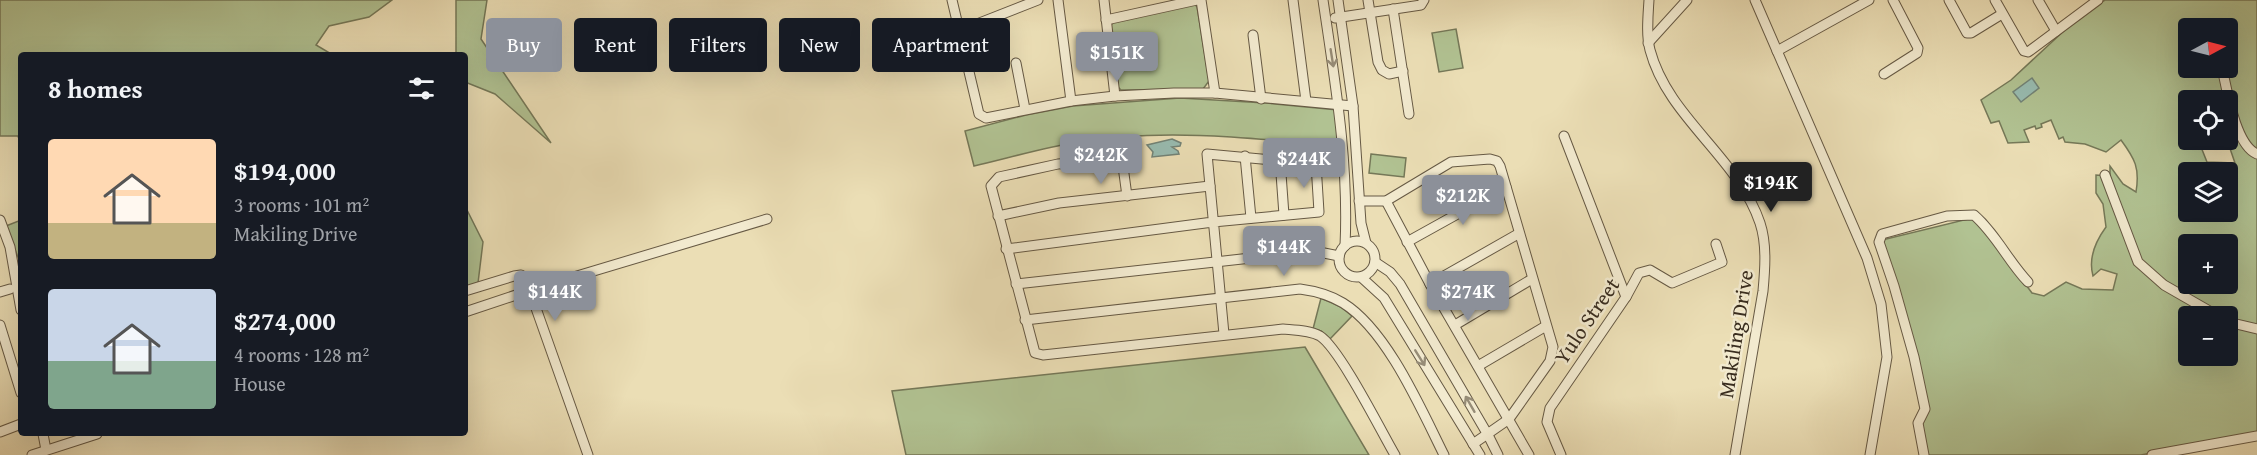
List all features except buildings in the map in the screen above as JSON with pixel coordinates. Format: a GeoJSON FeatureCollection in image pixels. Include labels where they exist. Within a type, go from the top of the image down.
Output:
{"type":"FeatureCollection","features":[{"type":"Feature","properties":{"kind":"street"},"geometry":{"type":"LineString","coordinates":[[952,0],[956,18]]}},
{"type":"Feature","properties":{"kind":"street"},"geometry":{"type":"LineString","coordinates":[[992,18],[1038,0]]}},
{"type":"Feature","properties":{"kind":"street"},"geometry":{"type":"LineString","coordinates":[[1058,0],[1071,101]]}},
{"type":"Feature","properties":{"kind":"street"},"geometry":{"type":"LineString","coordinates":[[1104,0],[1115,96]]}},
{"type":"Feature","properties":{"kind":"street"},"geometry":{"type":"LineString","coordinates":[[1106,20],[1199,0],[1215,93]]}},
{"type":"Feature","properties":{"kind":"street"},"geometry":{"type":"LineString","coordinates":[[1293,0],[1306,101]]}},
{"type":"Feature","properties":{"kind":"street"},"geometry":{"type":"LineString","coordinates":[[1323,0],[1340,104],[1347,204],[1345,246],[1339,256],[1341,268],[1350,276],[1361,277],[1371,272],[1375,262],[1374,251],[1366,243],[1361,223],[1353,106],[1338,0]]}},
{"type":"Feature","properties":{"kind":"street"},"geometry":{"type":"LineString","coordinates":[[1368,0],[1378,62],[1382,70],[1389,74],[1403,71]]}},
{"type":"Feature","properties":{"kind":"street"},"geometry":{"type":"LineString","coordinates":[[1326,19],[1421,4],[1424,0]]}},
{"type":"Feature","properties":{"kind":"street","name":"Makiling Drive"},"geometry":{"type":"LineString","coordinates":[[1649,0],[1648,43],[1654,63],[1673,98],[1738,179],[1761,225],[1765,266],[1763,291],[1735,455]]}},
{"type":"Feature","properties":{"kind":"street"},"geometry":{"type":"LineString","coordinates":[[1648,43],[1685,0]]}},
{"type":"Feature","properties":{"kind":"street"},"geometry":{"type":"LineString","coordinates":[[1755,0],[1864,248],[1881,304],[1887,357],[1870,455]]}},
{"type":"Feature","properties":{"kind":"street"},"geometry":{"type":"LineString","coordinates":[[1777,51],[1869,0]]}},
{"type":"Feature","properties":{"kind":"street"},"geometry":{"type":"LineString","coordinates":[[1884,74],[1917,53],[1918,48],[1893,0]]}},
{"type":"Feature","properties":{"kind":"street"},"geometry":{"type":"LineString","coordinates":[[1949,0],[1967,33],[1971,33],[2002,14]]}},
{"type":"Feature","properties":{"kind":"street"},"geometry":{"type":"LineString","coordinates":[[1995,0],[2024,51],[2028,52],[2098,0]]}},
{"type":"Feature","properties":{"kind":"street"},"geometry":{"type":"LineString","coordinates":[[2038,0],[2056,31]]}},
{"type":"Feature","properties":{"kind":"street"},"geometry":{"type":"LineString","coordinates":[[2079,0],[2085,10]]}},
{"type":"Feature","properties":{"kind":"street"},"geometry":{"type":"LineString","coordinates":[[1393,9],[1410,114]]}},
{"type":"Feature","properties":{"kind":"street"},"geometry":{"type":"LineString","coordinates":[[1253,35],[1261,99]]}},
{"type":"Feature","properties":{"kind":"street"},"geometry":{"type":"LineString","coordinates":[[1016,63],[1024,109]]}},
{"type":"Feature","properties":{"kind":"street"},"geometry":{"type":"LineString","coordinates":[[968,72],[978,114],[986,118],[1024,109],[1115,96],[1215,93],[1353,106]]}},
{"type":"Feature","properties":{"kind":"street"},"geometry":{"type":"LineString","coordinates":[[2224,78],[2235,120],[2244,144],[2257,154]]}},
{"type":"Feature","properties":{"kind":"street"},"geometry":{"type":"LineString","coordinates":[[1564,136],[1626,297]]}},
{"type":"Feature","properties":{"kind":"street"},"geometry":{"type":"LineString","coordinates":[[1006,249],[1213,222],[1318,212],[1316,164],[1207,154],[1213,222],[1224,334]]}},
{"type":"Feature","properties":{"kind":"street"},"geometry":{"type":"LineString","coordinates":[[1245,156],[1251,218]]}},
{"type":"Feature","properties":{"kind":"street"},"geometry":{"type":"LineString","coordinates":[[1127,195],[1122,159],[1058,164],[999,177],[991,186],[1035,353],[1043,355],[1283,329],[1302,331],[1320,337],[1338,356],[1395,455]]}},
{"type":"Feature","properties":{"kind":"street"},"geometry":{"type":"LineString","coordinates":[[1359,201],[1386,201],[1451,162],[1490,159],[1497,161],[1553,347],[1550,361],[1509,419],[1473,444]]}},
{"type":"Feature","properties":{"kind":"street"},"geometry":{"type":"LineString","coordinates":[[1280,160],[1284,215]]}},
{"type":"Feature","properties":{"kind":"street"},"geometry":{"type":"LineString","coordinates":[[2105,175],[2139,262],[2164,285],[2201,306]]}},
{"type":"Feature","properties":{"kind":"street"},"geometry":{"type":"LineString","coordinates":[[998,216],[1059,203],[1210,186]]}},
{"type":"Feature","properties":{"kind":"street"},"geometry":{"type":"LineString","coordinates":[[1407,242],[1506,187]]}},
{"type":"Feature","properties":{"kind":"street"},"geometry":{"type":"LineString","coordinates":[[1386,201],[1407,242],[1529,455]]}},
{"type":"Feature","properties":{"kind":"street"},"geometry":{"type":"LineString","coordinates":[[1924,455],[1918,423],[1925,409],[1894,286],[1879,242],[1882,234],[1947,216],[1974,215],[1987,226],[2028,282]]}},
{"type":"Feature","properties":{"kind":"street"},"geometry":{"type":"LineString","coordinates":[[468,311],[767,219]]}},
{"type":"Feature","properties":{"kind":"street"},"geometry":{"type":"LineString","coordinates":[[0,220],[10,247],[18,293]]}},
{"type":"Feature","properties":{"kind":"street"},"geometry":{"type":"LineString","coordinates":[[1431,284],[1518,234]]}},
{"type":"Feature","properties":{"kind":"street"},"geometry":{"type":"LineString","coordinates":[[1345,246],[1355,241],[1366,243]]}},
{"type":"Feature","properties":{"kind":"street","name":"Yulo Street"},"geometry":{"type":"LineString","coordinates":[[1561,455],[1547,422],[1550,408],[1626,297],[1639,273],[1650,270],[1672,283],[1722,262],[1716,244]]}},
{"type":"Feature","properties":{"kind":"street"},"geometry":{"type":"LineString","coordinates":[[1017,284],[1314,251],[1339,256]]}},
{"type":"Feature","properties":{"kind":"street"},"geometry":{"type":"LineString","coordinates":[[1375,262],[1390,272],[1400,284],[1498,455]]}},
{"type":"Feature","properties":{"kind":"street"},"geometry":{"type":"LineString","coordinates":[[468,290],[521,275],[526,280],[588,455]]}},
{"type":"Feature","properties":{"kind":"street"},"geometry":{"type":"LineString","coordinates":[[1361,277],[1384,298],[1480,455]]}},
{"type":"Feature","properties":{"kind":"street"},"geometry":{"type":"LineString","coordinates":[[1455,325],[1532,279]]}},
{"type":"Feature","properties":{"kind":"street"},"geometry":{"type":"LineString","coordinates":[[1025,320],[1300,289],[1319,292],[1342,302],[1358,314],[1378,337],[1444,455]]}},
{"type":"Feature","properties":{"kind":"street"},"geometry":{"type":"LineString","coordinates":[[2238,324],[2257,329]]}},
{"type":"Feature","properties":{"kind":"street"},"geometry":{"type":"LineString","coordinates":[[0,325],[18,383]]}},
{"type":"Feature","properties":{"kind":"street"},"geometry":{"type":"LineString","coordinates":[[1478,366],[1546,326]]}},
{"type":"Feature","properties":{"kind":"street"},"geometry":{"type":"LineString","coordinates":[[1,428],[18,425]]}},
{"type":"Feature","properties":{"kind":"street"},"geometry":{"type":"LineString","coordinates":[[43,436],[46,450]]}},
{"type":"Feature","properties":{"kind":"street"},"geometry":{"type":"LineString","coordinates":[[32,455],[91,436]]}},
{"type":"Feature","properties":{"kind":"street"},"geometry":{"type":"LineString","coordinates":[[2152,455],[2257,436]]}},
{"type":"Feature","properties":{"kind":"green space"},"geometry":{"type":"Polygon","coordinates":[[[0,0],[392,0],[369,17],[329,26],[316,45],[328,52],[18,52],[18,136],[0,136],[0,0]]]}},
{"type":"Feature","properties":{"kind":"green space"},"geometry":{"type":"Polygon","coordinates":[[[456,0],[487,0],[481,39],[486,46],[486,72],[503,72],[551,143],[495,94],[468,83],[468,52],[456,52],[456,0]]]}},
{"type":"Feature","properties":{"kind":"green space"},"geometry":{"type":"Polygon","coordinates":[[[2105,0],[2257,0],[2257,433],[2141,455],[1924,455],[1919,433],[1924,411],[1914,362],[1878,241],[1972,218],[1988,234],[2032,293],[2044,296],[2066,282],[2082,289],[2113,290],[2117,274],[2101,269],[2093,276],[2091,263],[2094,250],[2106,227],[2103,204],[2096,193],[2096,175],[2110,176],[2110,166],[2123,184],[2136,192],[2137,170],[2133,158],[2121,140],[2106,152],[2085,144],[2065,142],[2063,137],[2059,139],[2051,120],[2041,124],[2042,127],[2036,129],[2035,126],[2024,130],[2029,142],[2008,143],[1999,121],[1991,123],[1981,100],[2011,80],[2082,14],[2105,0]],[[2178,90],[2178,150],[2202,150],[2207,162],[2178,162],[2178,222],[2238,222],[2238,162],[2235,162],[2230,150],[2238,150],[2238,90],[2178,90]]]}},
{"type":"Feature","properties":{"kind":"green space"},"geometry":{"type":"Polygon","coordinates":[[[1195,4],[1209,81],[1203,89],[1121,90],[1118,87],[1110,26],[1114,22],[1195,4]]]}},
{"type":"Feature","properties":{"kind":"green space"},"geometry":{"type":"Polygon","coordinates":[[[1456,29],[1463,68],[1439,72],[1432,33],[1456,29]]]}},
{"type":"Feature","properties":{"kind":"green space"},"geometry":{"type":"Polygon","coordinates":[[[1180,98],[1338,110],[1339,146],[1208,136],[1142,136],[1077,142],[974,166],[965,131],[1026,115],[1073,106],[1180,98]]]}},
{"type":"Feature","properties":{"kind":"green space"},"geometry":{"type":"Polygon","coordinates":[[[1371,154],[1406,158],[1404,177],[1369,173],[1371,154]]]}},
{"type":"Feature","properties":{"kind":"green space"},"geometry":{"type":"Polygon","coordinates":[[[468,212],[483,242],[478,283],[468,286],[468,212]]]}},
{"type":"Feature","properties":{"kind":"green space"},"geometry":{"type":"Polygon","coordinates":[[[18,221],[18,257],[6,226],[18,221]]]}},
{"type":"Feature","properties":{"kind":"green space"},"geometry":{"type":"Polygon","coordinates":[[[1321,298],[1341,307],[1352,316],[1330,339],[1321,331],[1313,329],[1321,298]]]}},
{"type":"Feature","properties":{"kind":"green space"},"geometry":{"type":"Polygon","coordinates":[[[1305,347],[1369,455],[906,455],[892,391],[1305,347]]]}},
{"type":"Feature","properties":{"kind":"water"},"geometry":{"type":"Polygon","coordinates":[[[2032,78],[2039,88],[2021,102],[2013,92],[2032,78]]]}},
{"type":"Feature","properties":{"kind":"water"},"geometry":{"type":"Polygon","coordinates":[[[1172,139],[1181,143],[1180,146],[1172,147],[1179,154],[1152,157],[1153,152],[1147,145],[1172,139]]]}}]}
